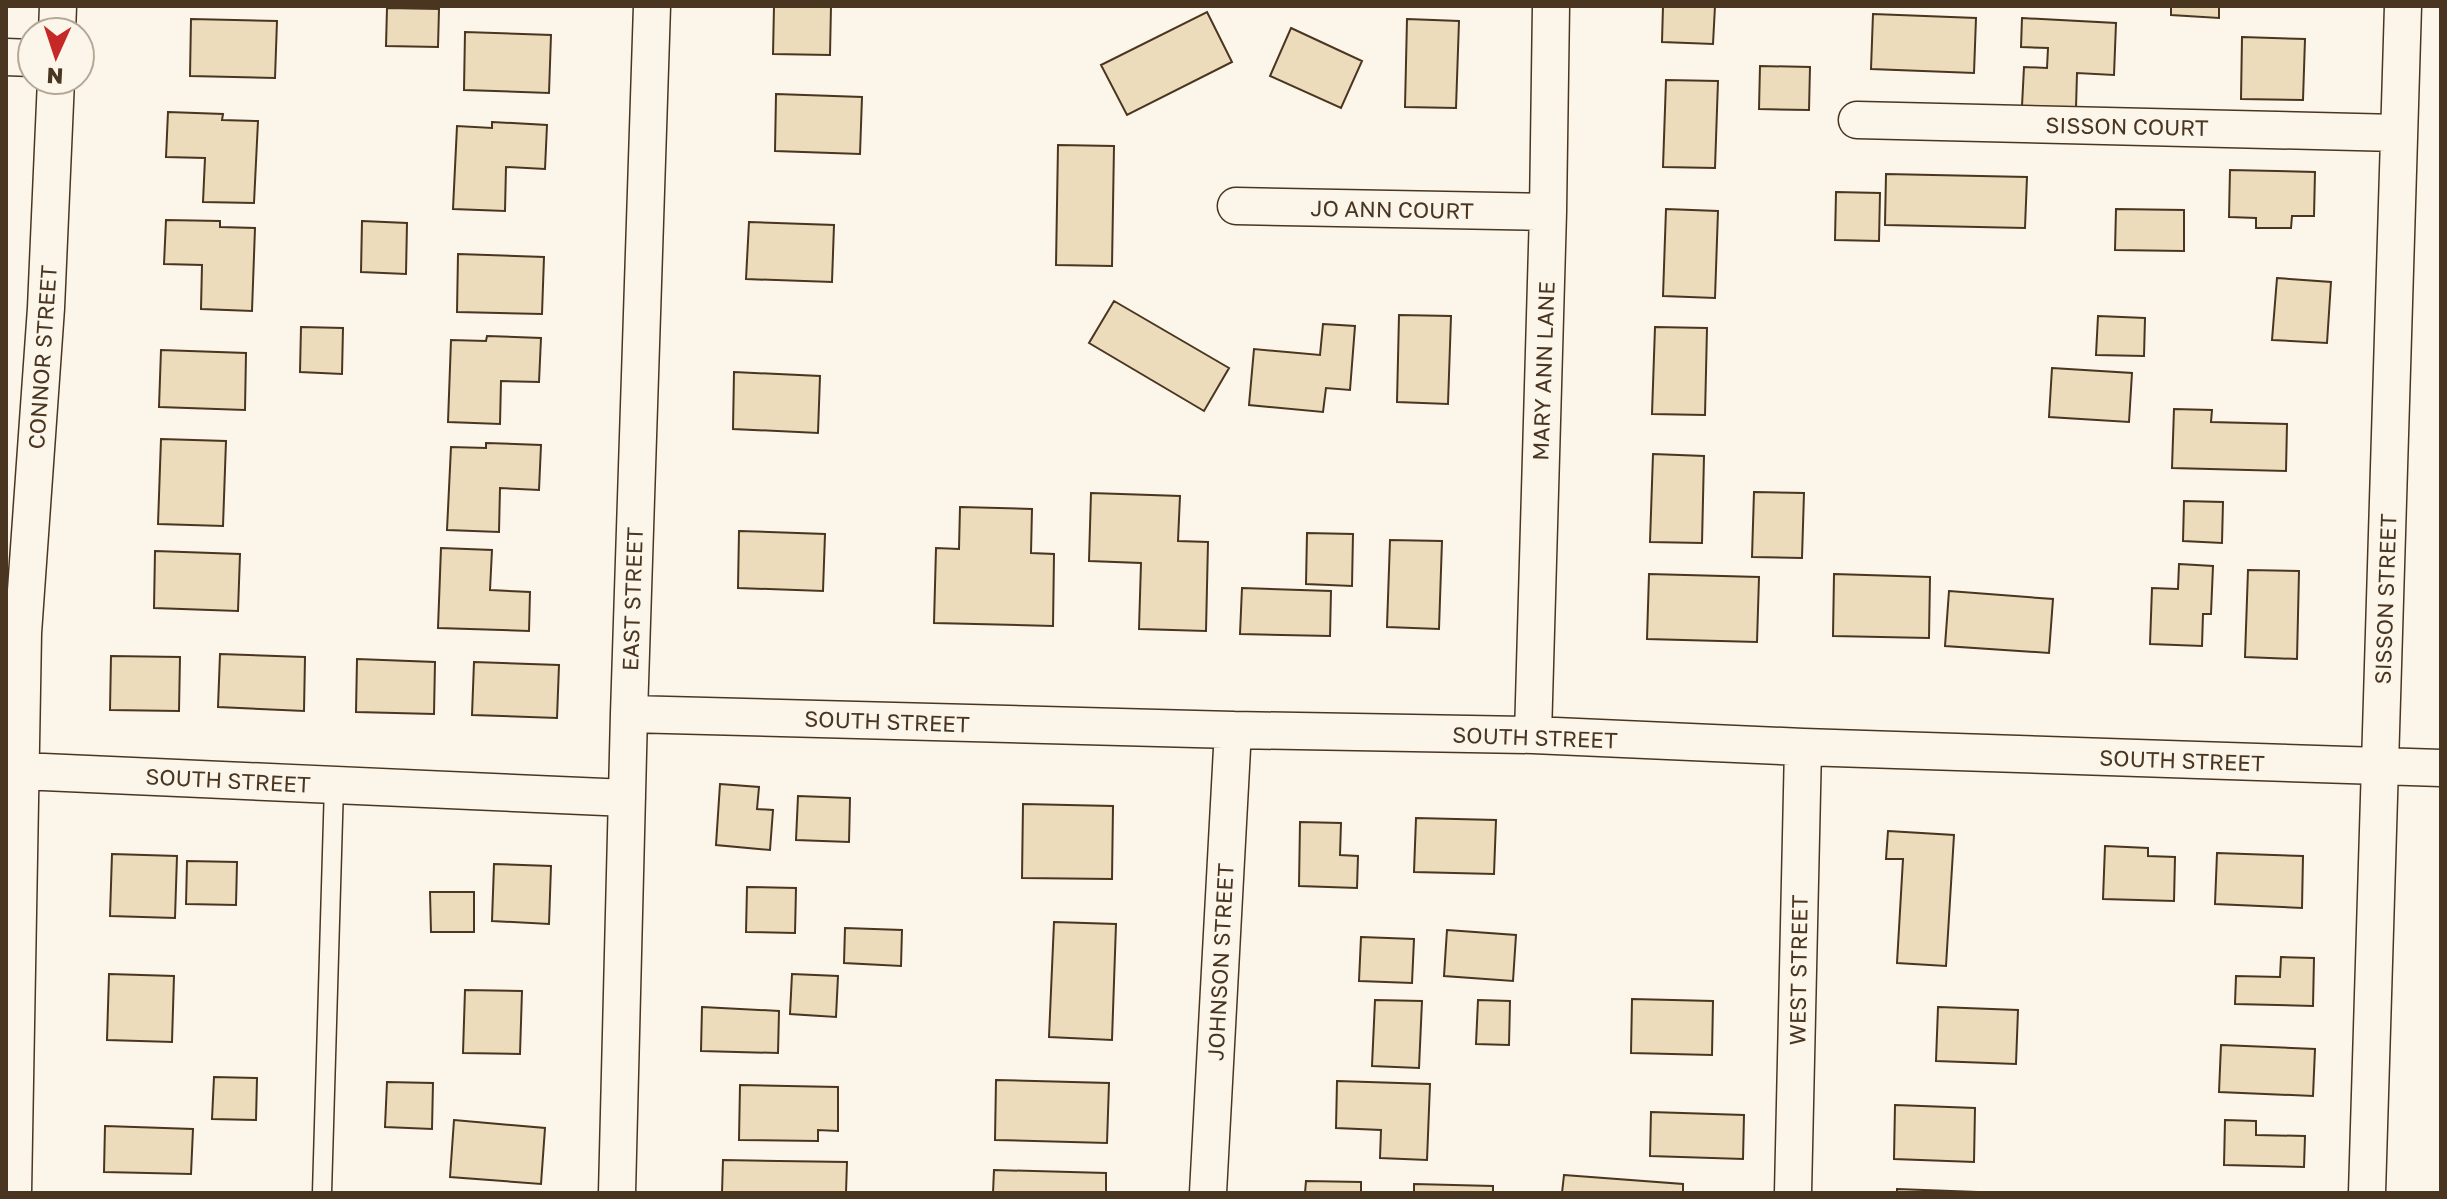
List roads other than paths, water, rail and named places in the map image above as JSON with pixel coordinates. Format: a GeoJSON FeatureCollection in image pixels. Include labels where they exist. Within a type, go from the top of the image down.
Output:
{"type":"FeatureCollection","features":[{"type":"Feature","properties":{"kind":"street","name":"EAST STREET"},"geometry":{"type":"LineString","coordinates":[[617,1193],[652,6]]}},
{"type":"Feature","properties":{"kind":"street","name":"MARY ANN LANE"},"geometry":{"type":"LineString","coordinates":[[1533,735],[1551,6]]}},
{"type":"Feature","properties":{"kind":"street","name":"SISSON STREET"},"geometry":{"type":"LineString","coordinates":[[2367,1193],[2403,6]]}},
{"type":"Feature","properties":{"kind":"street","name":"CONNOR STREET"},"geometry":{"type":"LineString","coordinates":[[13,1193],[21,771],[14,633],[46,308],[55,96]]}},
{"type":"Feature","properties":{"kind":"street","name":"SISSON COURT"},"geometry":{"type":"LineString","coordinates":[[1857,120],[2397,133]]}},
{"type":"Feature","properties":{"kind":"street","name":"JO ANN COURT"},"geometry":{"type":"LineString","coordinates":[[1236,206],[1548,212]]}},
{"type":"Feature","properties":{"kind":"street","name":"SOUTH STREET"},"geometry":{"type":"LineString","coordinates":[[629,714],[1533,735],[2441,768]]}},
{"type":"Feature","properties":{"kind":"street","name":"JOHNSON STREET"},"geometry":{"type":"LineString","coordinates":[[1208,1193],[1233,730]]}},
{"type":"Feature","properties":{"kind":"street","name":"WEST STREET"},"geometry":{"type":"LineString","coordinates":[[1793,1193],[1803,747]]}},
{"type":"Feature","properties":{"kind":"street","name":"SOUTH STREET"},"geometry":{"type":"LineString","coordinates":[[21,771],[627,798]]}},
{"type":"Feature","properties":{"kind":"lane"},"geometry":{"type":"LineString","coordinates":[[322,1193],[334,785]]}}]}
